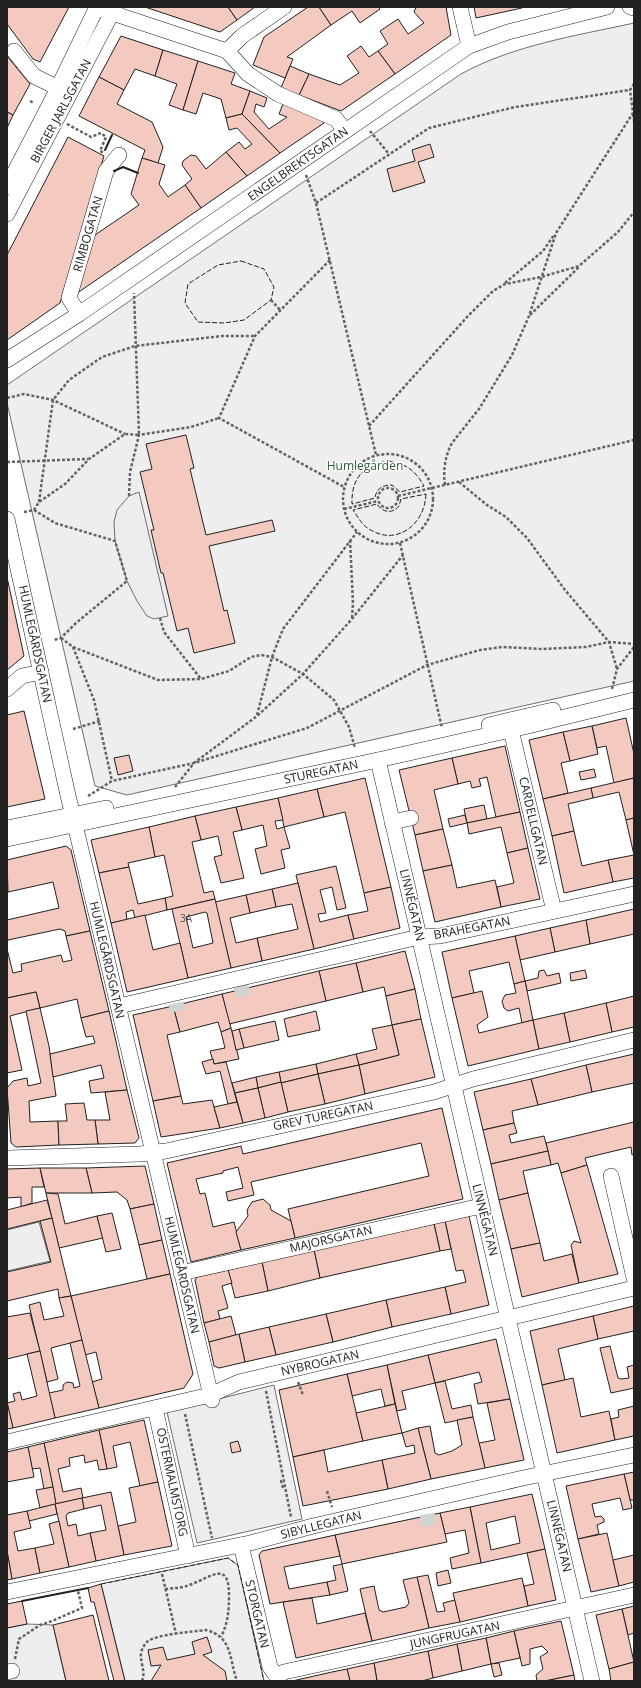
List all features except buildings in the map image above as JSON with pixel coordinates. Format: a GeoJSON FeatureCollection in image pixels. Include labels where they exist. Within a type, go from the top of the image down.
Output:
{"type":"FeatureCollection","features":[{"type":"Feature","properties":{"kind":"street"},"geometry":{"type":"LineString","coordinates":[[97,7],[114,10],[227,51],[248,74],[278,94],[336,119],[344,131]]}},
{"type":"Feature","properties":{"kind":"street","name":"BIRGER JARLSGATAN"},"geometry":{"type":"LineString","coordinates":[[7,187],[58,88],[97,7]]}},
{"type":"Feature","properties":{"kind":"street"},"geometry":{"type":"LineString","coordinates":[[227,51],[242,36],[284,7]]}},
{"type":"Feature","properties":{"kind":"street"},"geometry":{"type":"LineString","coordinates":[[460,7],[469,46]]}},
{"type":"Feature","properties":{"kind":"street","name":"ENGELBREKTSGATAN"},"geometry":{"type":"LineString","coordinates":[[7,360],[79,314],[469,46],[508,32],[607,7]]}},
{"type":"Feature","properties":{"kind":"street"},"geometry":{"type":"LineString","coordinates":[[630,7],[634,8]]}},
{"type":"Feature","properties":{"kind":"street","name":"BIRGER JARLSGATAN"},"geometry":{"type":"LineString","coordinates":[[7,214],[114,10]]}},
{"type":"Feature","properties":{"kind":"street"},"geometry":{"type":"LineString","coordinates":[[14,51],[34,76],[58,88]]}},
{"type":"Feature","properties":{"kind":"street","name":"RIMBOGATAN"},"geometry":{"type":"LineString","coordinates":[[79,314],[69,298],[112,155]]}},
{"type":"Feature","properties":{"kind":"street","name":"HUMLEGÅRDSGATAN"},"geometry":{"type":"LineString","coordinates":[[7,519],[74,819],[211,1398]]}},
{"type":"Feature","properties":{"kind":"street"},"geometry":{"type":"LineString","coordinates":[[7,689],[22,676],[41,672]]}},
{"type":"Feature","properties":{"kind":"street","name":"STUREGATAN"},"geometry":{"type":"LineString","coordinates":[[7,839],[74,819],[634,691]]}},
{"type":"Feature","properties":{"kind":"street","name":"STUREGATAN"},"geometry":{"type":"LineString","coordinates":[[7,828],[74,819],[378,760],[634,700]]}},
{"type":"Feature","properties":{"kind":"street","name":"CARDELLGATAN"},"geometry":{"type":"LineString","coordinates":[[511,730],[554,911]]}},
{"type":"Feature","properties":{"kind":"street","name":"LINNÉGATAN"},"geometry":{"type":"LineString","coordinates":[[378,760],[592,1681]]}},
{"type":"Feature","properties":{"kind":"street"},"geometry":{"type":"LineString","coordinates":[[392,822],[411,818]]}},
{"type":"Feature","properties":{"kind":"street","name":"BRAHEGATAN"},"geometry":{"type":"LineString","coordinates":[[118,1006],[175,998],[419,937],[440,936],[634,894]]}},
{"type":"Feature","properties":{"kind":"street","name":"GREV TUREGATAN"},"geometry":{"type":"LineString","coordinates":[[7,1158],[140,1154],[166,1151],[402,1099],[454,1086],[473,1079],[634,1040]]}},
{"type":"Feature","properties":{"kind":"street"},"geometry":{"type":"LineString","coordinates":[[611,1176],[634,1278]]}},
{"type":"Feature","properties":{"kind":"street","name":"MAJORSGATAN"},"geometry":{"type":"LineString","coordinates":[[181,1272],[481,1206]]}},
{"type":"Feature","properties":{"kind":"street","name":"NYBROGATAN"},"geometry":{"type":"LineString","coordinates":[[7,1442],[182,1402],[211,1398],[239,1382],[509,1319],[634,1288]]}},
{"type":"Feature","properties":{"kind":"street","name":"ÖSTERMALMSTORG"},"geometry":{"type":"LineString","coordinates":[[155,1408],[188,1556]]}},
{"type":"Feature","properties":{"kind":"street","name":"SIBYLLEGATAN"},"geometry":{"type":"LineString","coordinates":[[7,1592],[241,1545],[313,1526],[425,1508],[544,1474],[634,1455]]}},
{"type":"Feature","properties":{"kind":"street","name":"STORGATAN"},"geometry":{"type":"LineString","coordinates":[[241,1545],[270,1667],[277,1679]]}},
{"type":"Feature","properties":{"kind":"street","name":"JUNGFRUGATAN"},"geometry":{"type":"LineString","coordinates":[[277,1679],[284,1672],[634,1594]]}},
{"type":"Feature","properties":{"kind":"path"},"geometry":{"type":"LineString","coordinates":[[634,84],[630,90],[634,119]]}},
{"type":"Feature","properties":{"kind":"path"},"geometry":{"type":"LineString","coordinates":[[316,203],[429,128],[515,107],[630,90]]}},
{"type":"Feature","properties":{"kind":"path"},"geometry":{"type":"LineString","coordinates":[[30,101],[34,103]]}},
{"type":"Feature","properties":{"kind":"path"},"geometry":{"type":"LineString","coordinates":[[369,426],[481,302],[493,291],[505,284],[543,251],[633,113]]}},
{"type":"Feature","properties":{"kind":"path"},"geometry":{"type":"LineString","coordinates":[[67,124],[91,137],[101,133],[106,137],[100,151],[112,155]]}},
{"type":"Feature","properties":{"kind":"path"},"geometry":{"type":"LineString","coordinates":[[369,130],[389,154]]}},
{"type":"Feature","properties":{"kind":"path"},"geometry":{"type":"LineString","coordinates":[[306,175],[316,203],[376,455]]}},
{"type":"Feature","properties":{"kind":"path"},"geometry":{"type":"LineString","coordinates":[[529,316],[579,266],[618,232],[634,212]]}},
{"type":"Feature","properties":{"kind":"path"},"geometry":{"type":"LineString","coordinates":[[445,485],[444,476],[447,452],[455,438],[489,395],[520,340],[556,233]]}},
{"type":"Feature","properties":{"kind":"path"},"geometry":{"type":"LineString","coordinates":[[219,418],[255,336],[330,260]]}},
{"type":"Feature","properties":{"kind":"path"},"geometry":{"type":"LineString","coordinates":[[505,284],[541,277],[579,266]]}},
{"type":"Feature","properties":{"kind":"path"},"geometry":{"type":"LineString","coordinates":[[129,496],[130,472],[139,435],[134,292]]}},
{"type":"Feature","properties":{"kind":"path"},"geometry":{"type":"LineString","coordinates":[[271,300],[281,311]]}},
{"type":"Feature","properties":{"kind":"path"},"geometry":{"type":"LineString","coordinates":[[39,502],[53,400],[69,380],[102,357],[135,346],[222,336],[255,336]]}},
{"type":"Feature","properties":{"kind":"path"},"geometry":{"type":"LineString","coordinates":[[7,398],[24,394],[53,400],[125,434],[139,435],[191,427],[219,418],[344,487]]}},
{"type":"Feature","properties":{"kind":"path"},"geometry":{"type":"LineString","coordinates":[[34,510],[39,502],[65,484],[89,459],[125,434]]}},
{"type":"Feature","properties":{"kind":"path"},"geometry":{"type":"LineString","coordinates":[[398,496],[634,440]]}},
{"type":"Feature","properties":{"kind":"path"},"geometry":{"type":"LineString","coordinates":[[391,453],[409,458],[425,471],[433,488],[433,507],[428,521],[415,535],[400,543],[377,543],[366,538],[357,532],[347,518],[344,509],[344,487],[348,476],[353,469],[365,459],[376,455],[391,453]]}},
{"type":"Feature","properties":{"kind":"path"},"geometry":{"type":"LineString","coordinates":[[7,462],[89,459]]}},
{"type":"Feature","properties":{"kind":"path"},"geometry":{"type":"LineString","coordinates":[[459,482],[487,505],[506,517],[518,528],[565,590],[609,642],[617,669]]}},
{"type":"Feature","properties":{"kind":"path"},"geometry":{"type":"LineString","coordinates":[[387,488],[394,490],[398,496],[397,503],[389,508],[382,506],[378,501],[380,492],[387,488]]}},
{"type":"Feature","properties":{"kind":"path"},"geometry":{"type":"LineString","coordinates":[[344,509],[378,501]]}},
{"type":"Feature","properties":{"kind":"path"},"geometry":{"type":"LineString","coordinates":[[24,512],[34,510],[55,524],[115,541],[127,581],[76,623],[61,638],[54,640]]}},
{"type":"Feature","properties":{"kind":"path"},"geometry":{"type":"LineString","coordinates":[[257,716],[272,657],[283,629],[350,539],[357,532]]}},
{"type":"Feature","properties":{"kind":"path"},"geometry":{"type":"LineString","coordinates":[[350,539],[353,603],[351,620]]}},
{"type":"Feature","properties":{"kind":"path"},"geometry":{"type":"LineString","coordinates":[[400,543],[442,728]]}},
{"type":"Feature","properties":{"kind":"path"},"geometry":{"type":"LineString","coordinates":[[175,787],[194,763],[257,716],[303,674],[351,620],[403,555]]}},
{"type":"Feature","properties":{"kind":"path"},"geometry":{"type":"LineString","coordinates":[[160,618],[164,632],[201,679]]}},
{"type":"Feature","properties":{"kind":"path"},"geometry":{"type":"LineString","coordinates":[[61,638],[73,647],[158,680],[201,679],[229,671],[251,657],[261,655],[272,657],[303,674],[334,700],[349,727],[355,748]]}},
{"type":"Feature","properties":{"kind":"path"},"geometry":{"type":"LineString","coordinates":[[88,796],[112,781],[194,763],[307,728],[427,665],[487,649],[502,647],[542,649],[586,647],[609,642],[634,644]]}},
{"type":"Feature","properties":{"kind":"path"},"geometry":{"type":"LineString","coordinates":[[73,647],[94,700],[112,781]]}},
{"type":"Feature","properties":{"kind":"path"},"geometry":{"type":"LineString","coordinates":[[612,690],[617,669],[634,648]]}},
{"type":"Feature","properties":{"kind":"path"},"geometry":{"type":"LineString","coordinates":[[73,729],[100,722]]}},
{"type":"Feature","properties":{"kind":"path"},"geometry":{"type":"LineString","coordinates":[[298,1382],[303,1395]]}},
{"type":"Feature","properties":{"kind":"path"},"geometry":{"type":"LineString","coordinates":[[266,1391],[291,1517]]}},
{"type":"Feature","properties":{"kind":"path"},"geometry":{"type":"LineString","coordinates":[[182,1402],[212,1538]]}},
{"type":"Feature","properties":{"kind":"path"},"geometry":{"type":"LineString","coordinates":[[283,1488],[281,1481],[284,1480]]}},
{"type":"Feature","properties":{"kind":"path"},"geometry":{"type":"LineString","coordinates":[[327,1491],[332,1507]]}},
{"type":"Feature","properties":{"kind":"path"},"geometry":{"type":"LineString","coordinates":[[161,1572],[176,1634]]}},
{"type":"Feature","properties":{"kind":"path"},"geometry":{"type":"LineString","coordinates":[[165,1589],[180,1588],[193,1584],[211,1574],[216,1573],[223,1575],[228,1580],[229,1616],[221,1637]]}},
{"type":"Feature","properties":{"kind":"path"},"geometry":{"type":"LineString","coordinates":[[9,1672],[19,1639],[40,1625],[52,1622],[82,1608],[77,1586]]}},
{"type":"Feature","properties":{"kind":"path"},"geometry":{"type":"LineString","coordinates":[[142,1681],[144,1675],[141,1655],[143,1646],[148,1641],[176,1634],[206,1630],[212,1631],[225,1641],[229,1650],[237,1681]]}},
{"type":"Feature","properties":{"kind":"green space","name":"Humlegården"},"geometry":{"type":"Polygon","coordinates":[[[634,23],[634,681],[127,795],[95,786],[7,403],[7,385],[461,74],[502,56],[545,42],[634,23]]]}},
{"type":"Feature","properties":{"kind":"green space"},"geometry":{"type":"Polygon","coordinates":[[[39,1222],[50,1261],[7,1271],[7,1230],[39,1222]]]}},
{"type":"Feature","properties":{"kind":"green space"},"geometry":{"type":"Polygon","coordinates":[[[228,1558],[238,1565],[264,1681],[125,1681],[101,1584],[228,1558]]]}},
{"type":"Feature","properties":{"kind":"shaded area"},"geometry":{"type":"Polygon","coordinates":[[[139,492],[168,616],[154,619],[147,616],[137,601],[127,581],[115,541],[114,522],[117,510],[129,496],[139,492]]]}},
{"type":"Feature","properties":{"kind":"shaded area"},"geometry":{"type":"Polygon","coordinates":[[[274,1385],[302,1519],[197,1543],[167,1412],[274,1385]]]}},
{"type":"Feature","properties":{"kind":"shaded area"},"geometry":{"type":"Polygon","coordinates":[[[27,1624],[53,1625],[66,1681],[7,1681],[7,1628],[27,1624]]]}},
{"type":"Feature","properties":{"kind":"tunnel"},"geometry":{"type":"LineString","coordinates":[[241,986],[244,996]]}},
{"type":"Feature","properties":{"kind":"tunnel"},"geometry":{"type":"LineString","coordinates":[[176,1003],[178,1011]]}},
{"type":"Feature","properties":{"kind":"tunnel"},"geometry":{"type":"LineString","coordinates":[[427,1514],[429,1526]]}},
{"type":"Feature","properties":{"kind":"fence"},"geometry":{"type":"LineString","coordinates":[[241,261],[264,269],[274,287],[271,300],[244,320],[224,323],[198,322],[185,303],[188,284],[218,265],[241,261]]}},
{"type":"Feature","properties":{"kind":"fence"},"geometry":{"type":"LineString","coordinates":[[389,461],[410,469],[424,486],[400,492],[392,485],[385,486],[378,490],[375,498],[352,504],[354,487],[361,474],[373,465],[389,461]]}},
{"type":"Feature","properties":{"kind":"fence"},"geometry":{"type":"LineString","coordinates":[[426,494],[421,515],[408,530],[399,534],[379,534],[369,529],[362,523],[353,510],[377,504],[385,511],[391,511],[399,506],[401,499],[426,494]]}},
{"type":"Feature","properties":{"kind":"fence"},"geometry":{"type":"LineString","coordinates":[[101,1584],[228,1558],[238,1565],[264,1681]]}},
{"type":"Feature","properties":{"kind":"wall"},"geometry":{"type":"LineString","coordinates":[[105,150],[112,135]]}},
{"type":"Feature","properties":{"kind":"wall"},"geometry":{"type":"LineString","coordinates":[[114,171],[123,167],[138,173]]}},
{"type":"Feature","properties":{"kind":"wall"},"geometry":{"type":"LineString","coordinates":[[22,1601],[88,1588]]}}]}
